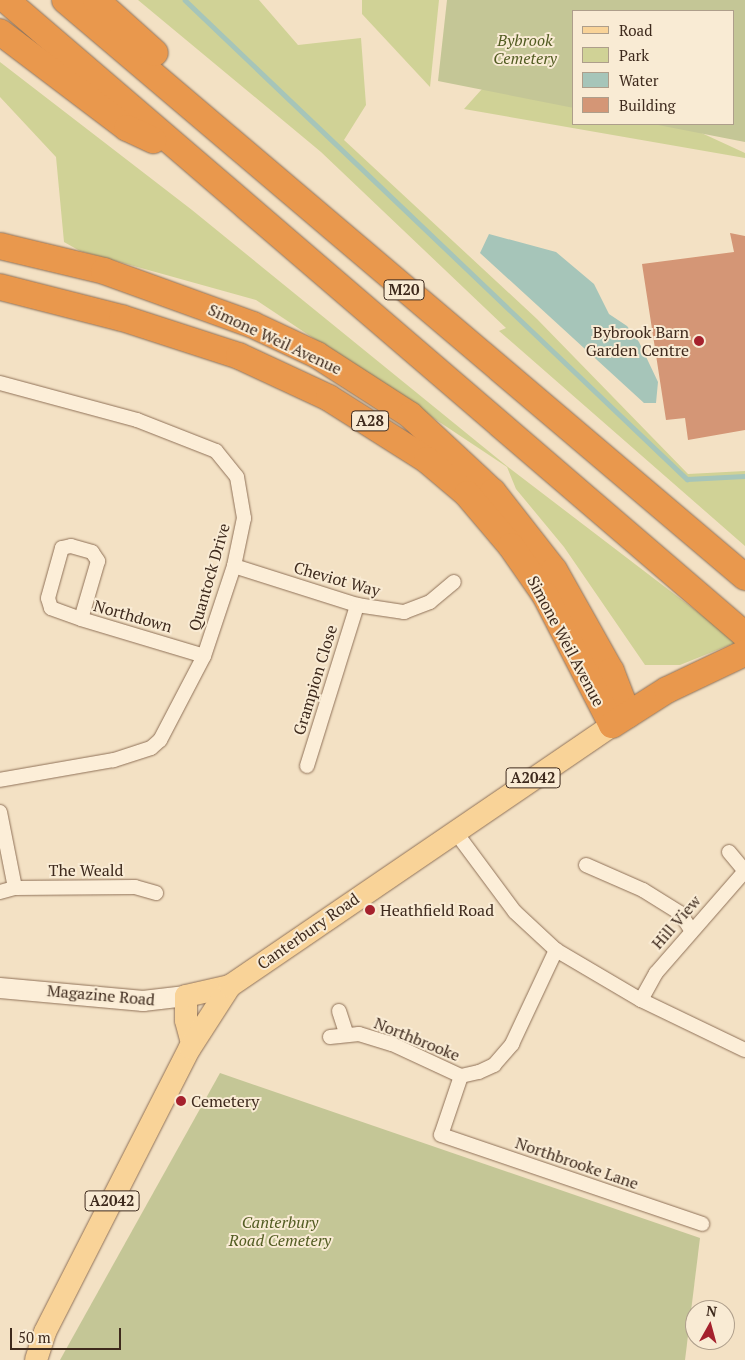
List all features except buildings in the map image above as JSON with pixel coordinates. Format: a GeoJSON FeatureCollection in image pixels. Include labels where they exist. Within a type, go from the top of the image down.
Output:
{"type":"FeatureCollection","features":[{"type":"Feature","properties":{"kind":"highway","name":"M20"},"geometry":{"type":"LineString","coordinates":[[6,0],[745,635]]}},
{"type":"Feature","properties":{"kind":"highway","name":"M20"},"geometry":{"type":"LineString","coordinates":[[65,0],[745,577]]}},
{"type":"Feature","properties":{"kind":"highway","name":"M20"},"geometry":{"type":"LineString","coordinates":[[96,0],[192,86],[231,140]]}},
{"type":"Feature","properties":{"kind":"highway","name":"M20"},"geometry":{"type":"LineString","coordinates":[[0,32],[128,128],[188,156]]}},
{"type":"Feature","properties":{"kind":"highway","name":"Simone Weil Avenue"},"geometry":{"type":"LineString","coordinates":[[0,246],[104,272],[181,296],[285,340],[366,384],[449,447],[493,492],[572,597],[611,671],[620,720]]}},
{"type":"Feature","properties":{"kind":"highway","name":"Simone Weil Avenue"},"geometry":{"type":"LineString","coordinates":[[0,287],[122,318],[239,356],[337,402],[427,460],[467,494],[511,546],[546,595],[620,720]]}},
{"type":"Feature","properties":{"kind":"highway","name":"Canterbury Road"},"geometry":{"type":"LineString","coordinates":[[620,720],[667,690],[736,658]]}},
{"type":"Feature","properties":{"kind":"highway"},"geometry":{"type":"LineString","coordinates":[[611,671],[626,682],[667,690]]}},
{"type":"Feature","properties":{"kind":"main road","name":"Canterbury Road"},"geometry":{"type":"LineString","coordinates":[[36,1360],[45,1332],[192,1043],[230,986],[454,830],[620,720]]}},
{"type":"Feature","properties":{"kind":"main road","name":"Magazine Road"},"geometry":{"type":"LineString","coordinates":[[186,996],[230,986]]}},
{"type":"Feature","properties":{"kind":"main road"},"geometry":{"type":"LineString","coordinates":[[186,996],[186,1020],[192,1043]]}},
{"type":"Feature","properties":{"kind":"street","name":"Quantock Drive"},"geometry":{"type":"LineString","coordinates":[[0,383],[137,420],[216,451],[237,477],[243,496],[244,518],[234,566],[204,656],[168,731],[151,748],[113,760],[0,780]]}},
{"type":"Feature","properties":{"kind":"street","name":"Northdown"},"geometry":{"type":"LineString","coordinates":[[81,619],[98,561],[92,552],[71,546],[62,548],[48,598],[51,608],[81,619],[204,656]]}},
{"type":"Feature","properties":{"kind":"street","name":"Cheviot Way"},"geometry":{"type":"LineString","coordinates":[[234,566],[357,605],[404,612],[430,602],[454,582]]}},
{"type":"Feature","properties":{"kind":"street","name":"Grampion Close"},"geometry":{"type":"LineString","coordinates":[[307,766],[357,605]]}},
{"type":"Feature","properties":{"kind":"street"},"geometry":{"type":"LineString","coordinates":[[0,812],[15,888]]}},
{"type":"Feature","properties":{"kind":"street"},"geometry":{"type":"LineString","coordinates":[[454,830],[515,912],[556,950],[641,1000],[745,1050]]}},
{"type":"Feature","properties":{"kind":"street","name":"Hill View"},"geometry":{"type":"LineString","coordinates":[[641,1000],[656,973],[691,930],[745,871],[729,852]]}},
{"type":"Feature","properties":{"kind":"street"},"geometry":{"type":"LineString","coordinates":[[586,865],[643,890],[680,913],[691,930]]}},
{"type":"Feature","properties":{"kind":"street","name":"The Weald"},"geometry":{"type":"LineString","coordinates":[[0,892],[15,888],[135,887],[156,893]]}},
{"type":"Feature","properties":{"kind":"street","name":"Northbrooke"},"geometry":{"type":"LineString","coordinates":[[330,1037],[360,1034],[392,1044],[462,1076],[494,1065],[512,1044],[556,950]]}},
{"type":"Feature","properties":{"kind":"street","name":"Magazine Road"},"geometry":{"type":"LineString","coordinates":[[0,988],[143,1000],[186,996]]}},
{"type":"Feature","properties":{"kind":"street"},"geometry":{"type":"LineString","coordinates":[[339,1011],[347,1035]]}},
{"type":"Feature","properties":{"kind":"street","name":"Northbrooke"},"geometry":{"type":"LineString","coordinates":[[441,1135],[462,1076]]}},
{"type":"Feature","properties":{"kind":"street","name":"Northbrooke Lane"},"geometry":{"type":"LineString","coordinates":[[441,1135],[702,1224]]}},
{"type":"Feature","properties":{"kind":"green space"},"geometry":{"type":"Polygon","coordinates":[[[138,0],[259,0],[298,45],[361,38],[366,105],[344,140],[537,319],[688,474],[745,471],[745,546],[499,331],[506,328],[321,152],[138,0]]]}},
{"type":"Feature","properties":{"kind":"green space"},"geometry":{"type":"Polygon","coordinates":[[[362,0],[439,0],[430,87],[362,14],[362,0]]]}},
{"type":"Feature","properties":{"kind":"green space","name":"Bybrook Cemetery"},"geometry":{"type":"Polygon","coordinates":[[[447,0],[745,0],[745,142],[658,125],[735,125],[735,10],[572,10],[572,108],[438,81],[447,0]]]}},
{"type":"Feature","properties":{"kind":"green space"},"geometry":{"type":"Polygon","coordinates":[[[0,62],[192,210],[508,467],[737,642],[680,665],[645,665],[564,547],[516,489],[507,467],[256,300],[80,251],[64,242],[56,157],[0,97],[0,62]]]}},
{"type":"Feature","properties":{"kind":"green space"},"geometry":{"type":"Polygon","coordinates":[[[491,79],[572,96],[572,125],[684,125],[745,153],[745,158],[464,109],[491,79]]]}},
{"type":"Feature","properties":{"kind":"green space","name":"Canterbury Road Cemetery"},"geometry":{"type":"Polygon","coordinates":[[[220,1073],[700,1238],[692,1300],[685,1300],[685,1360],[60,1360],[220,1073]]]}},
{"type":"Feature","properties":{"kind":"water"},"geometry":{"type":"Polygon","coordinates":[[[489,234],[556,252],[594,284],[609,314],[627,326],[639,342],[658,382],[656,403],[644,403],[480,253],[489,234]]]}},
{"type":"Feature","properties":{"kind":"waterway"},"geometry":{"type":"LineString","coordinates":[[185,0],[687,479],[745,476]]}},
{"type":"Feature","properties":{"kind":"place","name":"Bybrook Barn Garden Centre"},"geometry":{"type":"Point","coordinates":[699,341]}},
{"type":"Feature","properties":{"kind":"place","name":"Heathfield Road"},"geometry":{"type":"Point","coordinates":[370,910]}},
{"type":"Feature","properties":{"kind":"place","name":"Cemetery"},"geometry":{"type":"Point","coordinates":[181,1101]}}]}
